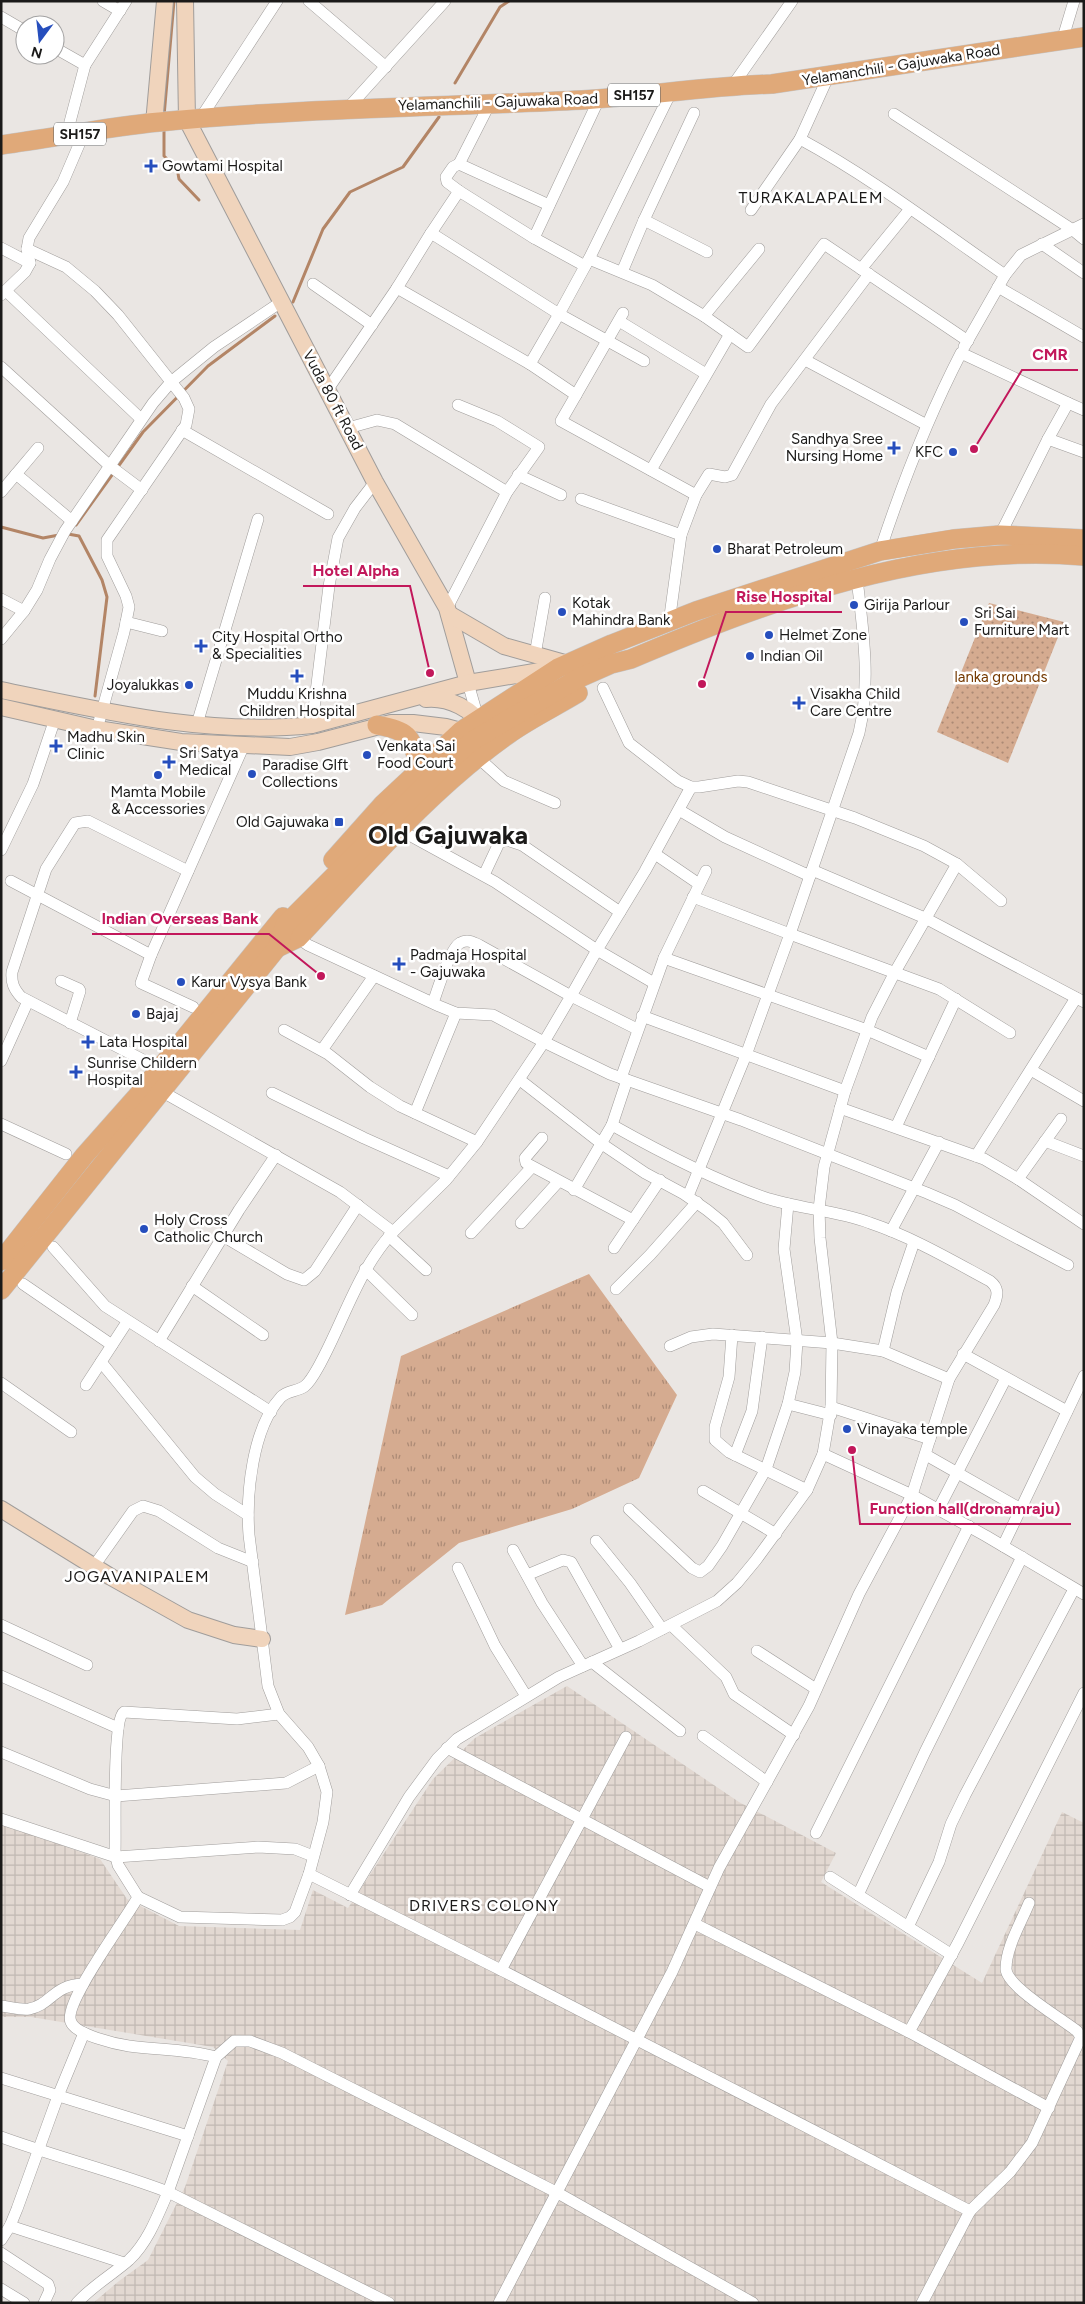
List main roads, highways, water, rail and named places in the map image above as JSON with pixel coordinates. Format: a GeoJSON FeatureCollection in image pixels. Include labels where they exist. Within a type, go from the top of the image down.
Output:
{"type":"FeatureCollection","features":[{"type":"Feature","properties":{"kind":"main road","name":"Yelamanchili - Gajuwaka Road"},"geometry":{"type":"LineString","coordinates":[[1,145],[156,122],[348,108],[489,105],[600,99],[733,85],[772,84],[1084,37]]}},
{"type":"Feature","properties":{"kind":"main road"},"geometry":{"type":"LineString","coordinates":[[538,692],[563,666],[612,644],[696,611],[880,551],[954,539],[1000,535],[1084,539]]}},
{"type":"Feature","properties":{"kind":"main road"},"geometry":{"type":"LineString","coordinates":[[1,1261],[84,1156],[383,804],[420,768],[474,730],[538,692],[610,664],[631,659],[756,608],[857,579],[915,564],[968,556],[1017,553],[1084,556]]}},
{"type":"Feature","properties":{"kind":"main road"},"geometry":{"type":"LineString","coordinates":[[263,947],[298,938],[409,820],[475,760],[510,734],[614,672],[631,659]]}},
{"type":"Feature","properties":{"kind":"main road"},"geometry":{"type":"LineString","coordinates":[[377,725],[401,730],[409,736],[420,768]]}},
{"type":"Feature","properties":{"kind":"main road"},"geometry":{"type":"LineString","coordinates":[[1,1290],[161,1091],[263,947],[444,766],[474,730]]}},
{"type":"Feature","properties":{"kind":"waterway"},"geometry":{"type":"LineString","coordinates":[[164,116],[174,1]]}},
{"type":"Feature","properties":{"kind":"waterway"},"geometry":{"type":"LineString","coordinates":[[455,83],[500,7],[509,1]]}},
{"type":"Feature","properties":{"kind":"waterway"},"geometry":{"type":"LineString","coordinates":[[293,302],[323,229],[350,192],[403,167],[439,117]]}},
{"type":"Feature","properties":{"kind":"waterway"},"geometry":{"type":"LineString","coordinates":[[164,127],[164,156],[177,168],[179,179],[199,200]]}},
{"type":"Feature","properties":{"kind":"waterway"},"geometry":{"type":"LineString","coordinates":[[76,525],[143,432],[208,366],[275,316]]}},
{"type":"Feature","properties":{"kind":"waterway"},"geometry":{"type":"LineString","coordinates":[[1,527],[43,538],[59,535]]}},
{"type":"Feature","properties":{"kind":"waterway"},"geometry":{"type":"LineString","coordinates":[[68,534],[79,536],[102,580],[107,597],[95,696]]}},
{"type":"Feature","properties":{"kind":"place","name":"Gowtami Hospital"},"geometry":{"type":"Point","coordinates":[151,166]}},
{"type":"Feature","properties":{"kind":"place","name":"Sandhya Sree Nursing Home"},"geometry":{"type":"Point","coordinates":[894,448]}},
{"type":"Feature","properties":{"kind":"place","name":"CMR"},"geometry":{"type":"Point","coordinates":[974,449]}},
{"type":"Feature","properties":{"kind":"place","name":"KFC"},"geometry":{"type":"Point","coordinates":[953,452]}},
{"type":"Feature","properties":{"kind":"place","name":"Bharat Petroleum"},"geometry":{"type":"Point","coordinates":[717,549]}},
{"type":"Feature","properties":{"kind":"place","name":"Girija Parlour"},"geometry":{"type":"Point","coordinates":[854,605]}},
{"type":"Feature","properties":{"kind":"place","name":"Kotak Mahindra Bank"},"geometry":{"type":"Point","coordinates":[562,612]}},
{"type":"Feature","properties":{"kind":"place","name":"Sri Sai Furniture Mart"},"geometry":{"type":"Point","coordinates":[964,622]}},
{"type":"Feature","properties":{"kind":"place","name":"Helmet Zone"},"geometry":{"type":"Point","coordinates":[769,635]}},
{"type":"Feature","properties":{"kind":"place","name":"City Hospital Ortho & Specialities"},"geometry":{"type":"Point","coordinates":[201,646]}},
{"type":"Feature","properties":{"kind":"place","name":"Indian Oil"},"geometry":{"type":"Point","coordinates":[750,656]}},
{"type":"Feature","properties":{"kind":"place","name":"Hotel Alpha"},"geometry":{"type":"Point","coordinates":[430,673]}},
{"type":"Feature","properties":{"kind":"place","name":"Muddu Krishna Children Hospital"},"geometry":{"type":"Point","coordinates":[297,676]}},
{"type":"Feature","properties":{"kind":"place","name":"Rise Hospital"},"geometry":{"type":"Point","coordinates":[702,684]}},
{"type":"Feature","properties":{"kind":"place","name":"Joyalukkas"},"geometry":{"type":"Point","coordinates":[189,685]}},
{"type":"Feature","properties":{"kind":"place","name":"Visakha Child Care Centre"},"geometry":{"type":"Point","coordinates":[799,703]}},
{"type":"Feature","properties":{"kind":"place","name":"Madhu Skin Clinic"},"geometry":{"type":"Point","coordinates":[56,746]}},
{"type":"Feature","properties":{"kind":"place","name":"Venkata Sai Food Court"},"geometry":{"type":"Point","coordinates":[367,755]}},
{"type":"Feature","properties":{"kind":"place","name":"Sri Satya Medical"},"geometry":{"type":"Point","coordinates":[169,762]}},
{"type":"Feature","properties":{"kind":"place","name":"Paradise GIft Collections"},"geometry":{"type":"Point","coordinates":[252,774]}},
{"type":"Feature","properties":{"kind":"place","name":"Mamta Mobile & Accessories"},"geometry":{"type":"Point","coordinates":[158,775]}},
{"type":"Feature","properties":{"kind":"place","name":"Old Gajuwaka"},"geometry":{"type":"Point","coordinates":[339,822]}},
{"type":"Feature","properties":{"kind":"place","name":"Padmaja Hospital - Gajuwaka"},"geometry":{"type":"Point","coordinates":[399,964]}},
{"type":"Feature","properties":{"kind":"place","name":"Indian Overseas Bank"},"geometry":{"type":"Point","coordinates":[321,976]}},
{"type":"Feature","properties":{"kind":"place","name":"Karur Vysya Bank"},"geometry":{"type":"Point","coordinates":[181,982]}},
{"type":"Feature","properties":{"kind":"place","name":"Bajaj"},"geometry":{"type":"Point","coordinates":[136,1014]}},
{"type":"Feature","properties":{"kind":"place","name":"Lata Hospital"},"geometry":{"type":"Point","coordinates":[88,1042]}},
{"type":"Feature","properties":{"kind":"place","name":"Sunrise Childern Hospital"},"geometry":{"type":"Point","coordinates":[76,1072]}},
{"type":"Feature","properties":{"kind":"place","name":"Holy Cross Catholic Church"},"geometry":{"type":"Point","coordinates":[144,1229]}},
{"type":"Feature","properties":{"kind":"place","name":"Vinayaka temple"},"geometry":{"type":"Point","coordinates":[847,1429]}},
{"type":"Feature","properties":{"kind":"place","name":"Function hall(dronamraju)"},"geometry":{"type":"Point","coordinates":[852,1450]}},
{"type":"Feature","properties":{"kind":"district","name":"TURAKALAPALEM"},"geometry":{"type":"Point","coordinates":[811,197]}},
{"type":"Feature","properties":{"kind":"district","name":"Old Gajuwaka"},"geometry":{"type":"Point","coordinates":[448,835]}},
{"type":"Feature","properties":{"kind":"district","name":"JOGAVANIPALEM"},"geometry":{"type":"Point","coordinates":[137,1576]}},
{"type":"Feature","properties":{"kind":"district","name":"DRIVERS COLONY"},"geometry":{"type":"Point","coordinates":[484,1905]}},
{"type":"Feature","properties":{"kind":"park label","name":"lanka grounds"},"geometry":{"type":"Point","coordinates":[1001,677]}}]}
